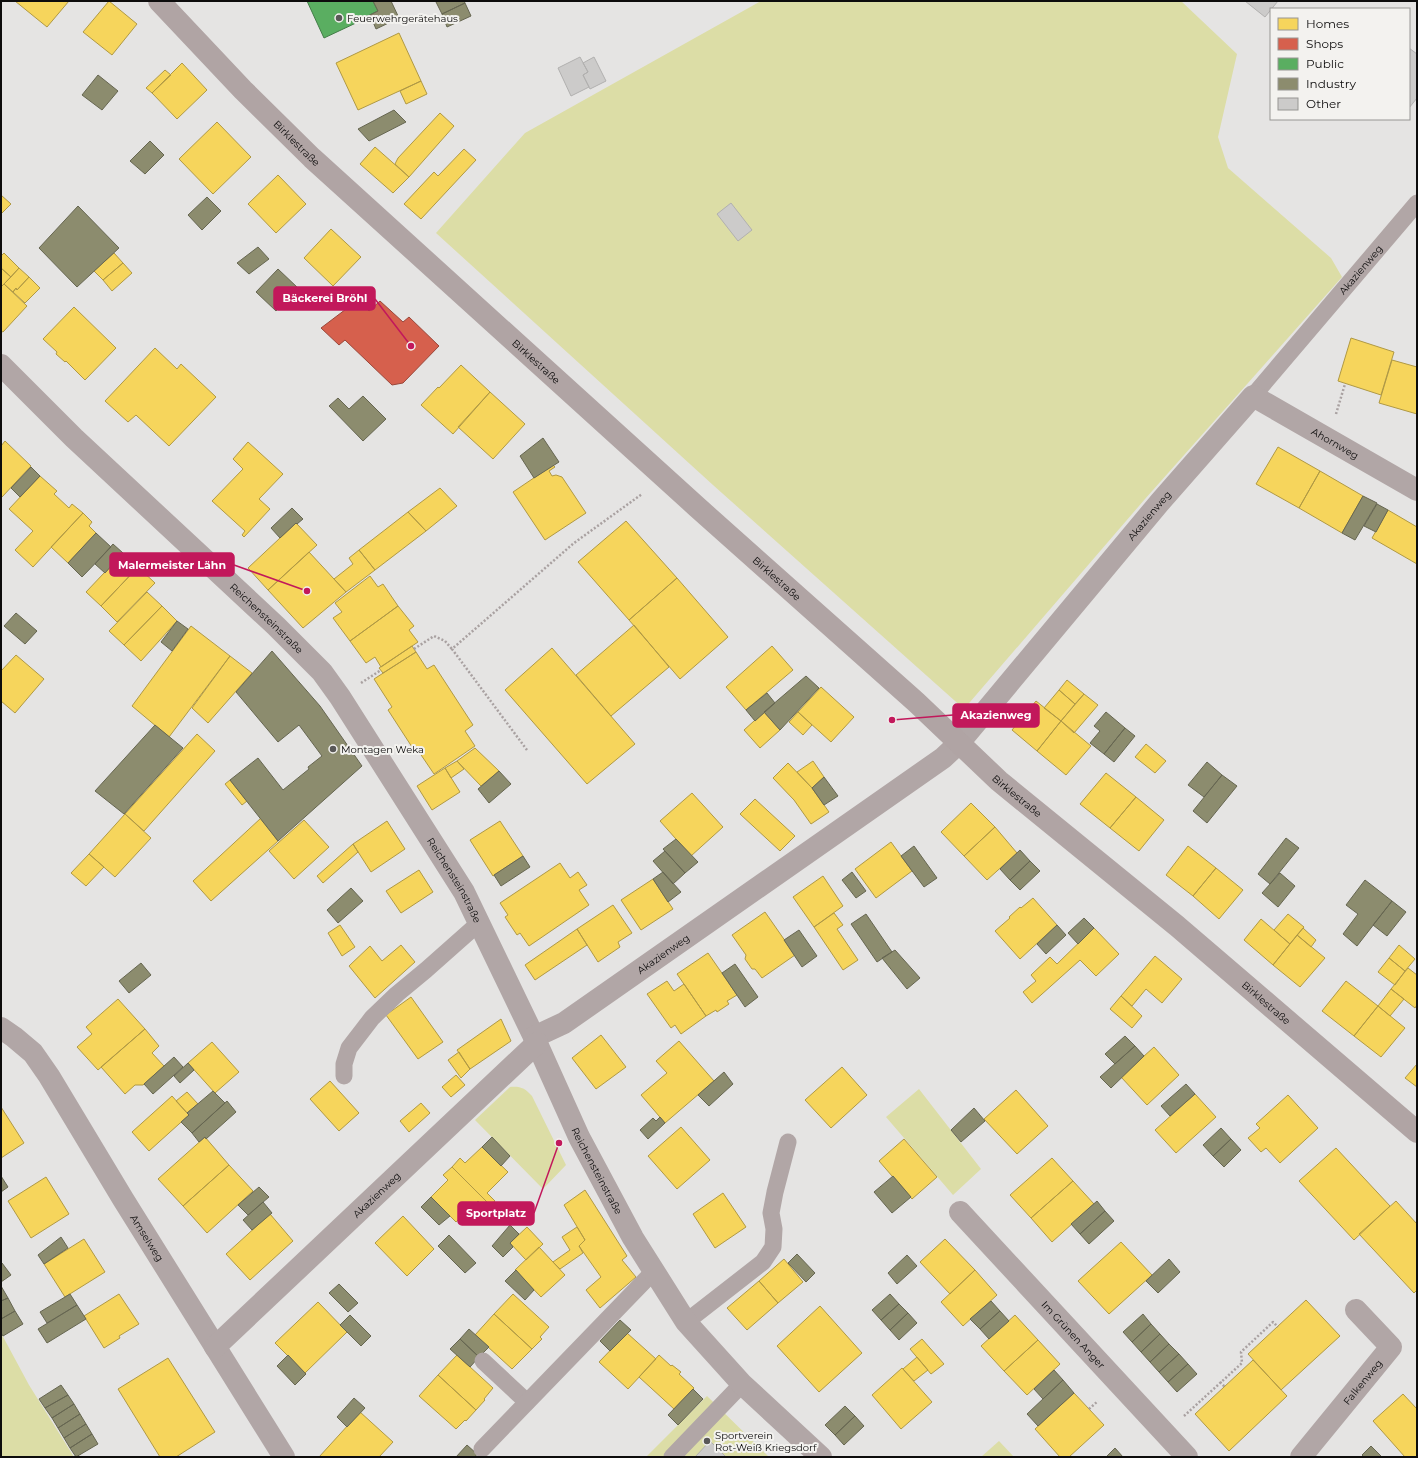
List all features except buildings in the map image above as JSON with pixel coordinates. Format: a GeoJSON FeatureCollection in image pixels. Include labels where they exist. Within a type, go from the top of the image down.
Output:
{"type":"FeatureCollection","features":[{"type":"Feature","properties":{"kind":"street","name":"Birklestraße"},"geometry":{"type":"LineString","coordinates":[[159,1],[243,90],[312,158],[665,476],[697,507],[916,702],[999,781],[1177,926],[1417,1132]]}},
{"type":"Feature","properties":{"kind":"street","name":"Reichensteinstraße"},"geometry":{"type":"LineString","coordinates":[[1,365],[74,438],[276,626],[322,672],[464,892],[535,1040],[579,1137],[633,1238],[686,1322],[742,1384],[821,1457]]}},
{"type":"Feature","properties":{"kind":"street","name":"Ahornweg"},"geometry":{"type":"LineString","coordinates":[[1253,396],[1417,490]]}},
{"type":"Feature","properties":{"kind":"street","name":"Akazienweg"},"geometry":{"type":"LineString","coordinates":[[215,1347],[535,1040],[564,1023],[943,758],[959,743],[1160,502],[1253,396]]}},
{"type":"Feature","properties":{"kind":"street","name":"Amselweg"},"geometry":{"type":"LineString","coordinates":[[1,1028],[33,1053],[284,1457]]}},
{"type":"Feature","properties":{"kind":"street","name":"Im Grünen Anger"},"geometry":{"type":"LineString","coordinates":[[960,1212],[1187,1457]]}},
{"type":"Feature","properties":{"kind":"street","name":"Falkenweg"},"geometry":{"type":"LineString","coordinates":[[1301,1457],[1391,1347],[1356,1310]]}},
{"type":"Feature","properties":{"kind":"lane","name":"Akazienweg"},"geometry":{"type":"LineString","coordinates":[[1253,396],[1415,205]]}},
{"type":"Feature","properties":{"kind":"lane"},"geometry":{"type":"LineString","coordinates":[[344,1076],[344,1064],[349,1048],[372,1018],[397,994],[479,923]]}},
{"type":"Feature","properties":{"kind":"lane"},"geometry":{"type":"LineString","coordinates":[[686,1322],[763,1262],[773,1247],[774,1229],[771,1214],[774,1192],[788,1142]]}},
{"type":"Feature","properties":{"kind":"lane"},"geometry":{"type":"LineString","coordinates":[[482,1449],[654,1271]]}},
{"type":"Feature","properties":{"kind":"lane"},"geometry":{"type":"LineString","coordinates":[[483,1361],[527,1402]]}},
{"type":"Feature","properties":{"kind":"lane"},"geometry":{"type":"LineString","coordinates":[[672,1457],[742,1384]]}},
{"type":"Feature","properties":{"kind":"path"},"geometry":{"type":"LineString","coordinates":[[452,649],[574,543],[665,476]]}},
{"type":"Feature","properties":{"kind":"path"},"geometry":{"type":"LineString","coordinates":[[414,649],[434,636],[445,642],[452,649],[527,750]]}},
{"type":"Feature","properties":{"kind":"path"},"geometry":{"type":"LineString","coordinates":[[1164,1433],[1242,1363],[1241,1352],[1273,1322],[1278,1327]]}},
{"type":"Feature","properties":{"kind":"path"},"geometry":{"type":"LineString","coordinates":[[1220,1382],[1225,1387]]}},
{"type":"Feature","properties":{"kind":"green space"},"geometry":{"type":"Polygon","coordinates":[[[761,1],[1181,1],[1237,54],[1218,137],[1228,168],[1331,258],[1342,277],[1145,499],[964,709],[713,485],[436,233],[525,133],[761,1]]]}},
{"type":"Feature","properties":{"kind":"green space"},"geometry":{"type":"Polygon","coordinates":[[[510,1087],[522,1088],[532,1096],[566,1165],[543,1189],[475,1120],[510,1087]]]}},
{"type":"Feature","properties":{"kind":"green space"},"geometry":{"type":"Polygon","coordinates":[[[919,1089],[981,1169],[953,1195],[886,1117],[919,1089]]]}},
{"type":"Feature","properties":{"kind":"green space"},"geometry":{"type":"Polygon","coordinates":[[[1,1333],[29,1385],[74,1457],[1,1457],[1,1333]]]}},
{"type":"Feature","properties":{"kind":"green space","name":"Sportverein Rot-Weiß Kriegsdorf"},"geometry":{"type":"Polygon","coordinates":[[[707,1396],[769,1457],[646,1457],[707,1396]]]}},
{"type":"Feature","properties":{"kind":"green space"},"geometry":{"type":"Polygon","coordinates":[[[999,1441],[1014,1457],[981,1457],[999,1441]]]}},
{"type":"Feature","properties":{"kind":"place","name":"Feuerwehrgerätehaus"},"geometry":{"type":"Point","coordinates":[339,18]}},
{"type":"Feature","properties":{"kind":"place","name":"Bäckerei Bröhl"},"geometry":{"type":"Point","coordinates":[411,346]}},
{"type":"Feature","properties":{"kind":"place","name":"Malermeister Lähn"},"geometry":{"type":"Point","coordinates":[307,591]}},
{"type":"Feature","properties":{"kind":"place","name":"Akazienweg"},"geometry":{"type":"Point","coordinates":[892,720]}},
{"type":"Feature","properties":{"kind":"place","name":"Montagen Weka"},"geometry":{"type":"Point","coordinates":[333,749]}},
{"type":"Feature","properties":{"kind":"place","name":"Sportplatz"},"geometry":{"type":"Point","coordinates":[559,1143]}},
{"type":"Feature","properties":{"kind":"place","name":"Sportverein Rot-Weiß Kriegsdorf"},"geometry":{"type":"Point","coordinates":[707,1441]}}]}
